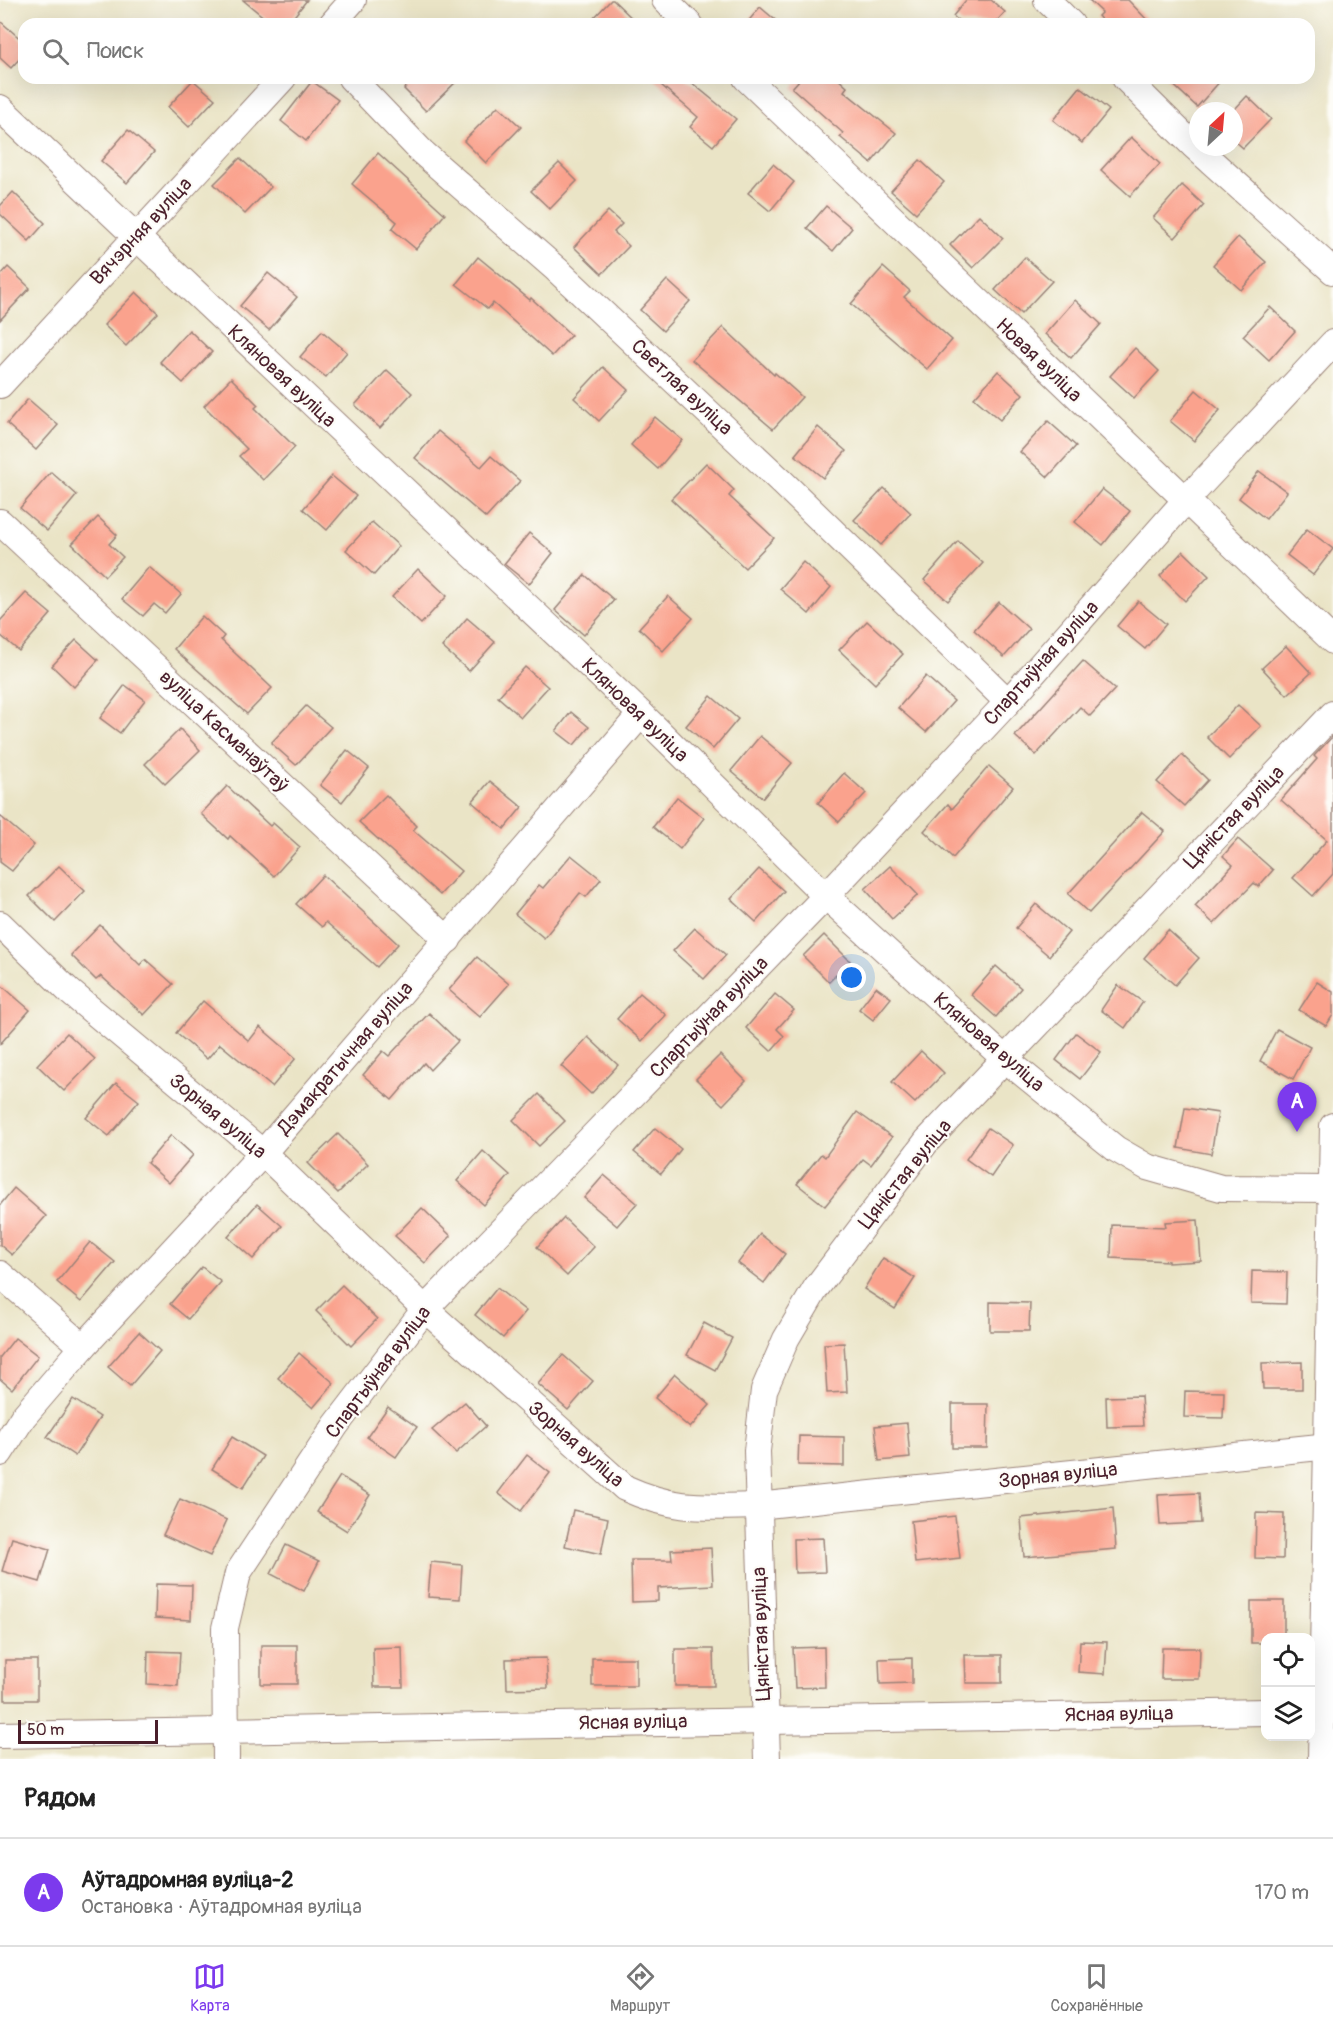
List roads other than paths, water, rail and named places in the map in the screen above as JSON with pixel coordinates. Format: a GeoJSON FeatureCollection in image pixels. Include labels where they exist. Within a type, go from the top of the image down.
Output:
{"type":"FeatureCollection","features":[{"type":"Feature","properties":{"kind":"street"},"geometry":{"type":"LineString","coordinates":[[337,18],[353,0]]}},
{"type":"Feature","properties":{"kind":"street"},"geometry":{"type":"LineString","coordinates":[[665,0],[684,18]]}},
{"type":"Feature","properties":{"kind":"street"},"geometry":{"type":"LineString","coordinates":[[1047,0],[1065,18]]}},
{"type":"Feature","properties":{"kind":"street","name":"Вячэрняя вуліца"},"geometry":{"type":"LineString","coordinates":[[0,385],[277,84]]}},
{"type":"Feature","properties":{"kind":"street","name":"Светлая вуліца"},"geometry":{"type":"LineString","coordinates":[[357,84],[422,152],[556,269],[747,449],[1008,702]]}},
{"type":"Feature","properties":{"kind":"street","name":"Новая вуліца"},"geometry":{"type":"LineString","coordinates":[[752,84],[1333,641]]}},
{"type":"Feature","properties":{"kind":"street"},"geometry":{"type":"LineString","coordinates":[[1131,84],[1193,146],[1333,271]]}},
{"type":"Feature","properties":{"kind":"street","name":"Кляновая вуліца"},"geometry":{"type":"LineString","coordinates":[[0,108],[641,714],[826,896],[1005,1059],[1116,1149],[1147,1167],[1221,1188],[1331,1189]]}},
{"type":"Feature","properties":{"kind":"street","name":"Спартыўная вуліца"},"geometry":{"type":"LineString","coordinates":[[226,1759],[225,1628],[238,1573],[336,1425],[424,1309],[826,896],[1008,702],[1185,501],[1333,343]]}},
{"type":"Feature","properties":{"kind":"street","name":"вуліца Касманаўтаў"},"geometry":{"type":"LineString","coordinates":[[0,522],[448,940]]}},
{"type":"Feature","properties":{"kind":"street","name":"Дэмакратычная вуліца"},"geometry":{"type":"LineString","coordinates":[[0,1453],[22,1417],[83,1347],[263,1153],[641,714]]}},
{"type":"Feature","properties":{"kind":"street","name":"Цяністая вуліца"},"geometry":{"type":"LineString","coordinates":[[766,1759],[757,1451],[764,1390],[786,1339],[816,1288],[927,1141],[1333,714]]}},
{"type":"Feature","properties":{"kind":"street","name":"Зорная вуліца"},"geometry":{"type":"LineString","coordinates":[[0,924],[70,992],[263,1153],[424,1309],[625,1488],[650,1500],[683,1508],[757,1506],[1329,1446]]}},
{"type":"Feature","properties":{"kind":"street"},"geometry":{"type":"LineString","coordinates":[[1322,1759],[1333,1126]]}},
{"type":"Feature","properties":{"kind":"street"},"geometry":{"type":"LineString","coordinates":[[0,1274],[83,1347]]}},
{"type":"Feature","properties":{"kind":"street","name":"Ясная вуліца"},"geometry":{"type":"LineString","coordinates":[[0,1735],[224,1728],[1261,1712]]}},
{"type":"Feature","properties":{"kind":"place","name":"Аўтадромная вуліца-2"},"geometry":{"type":"Point","coordinates":[1297,1132]}}]}
